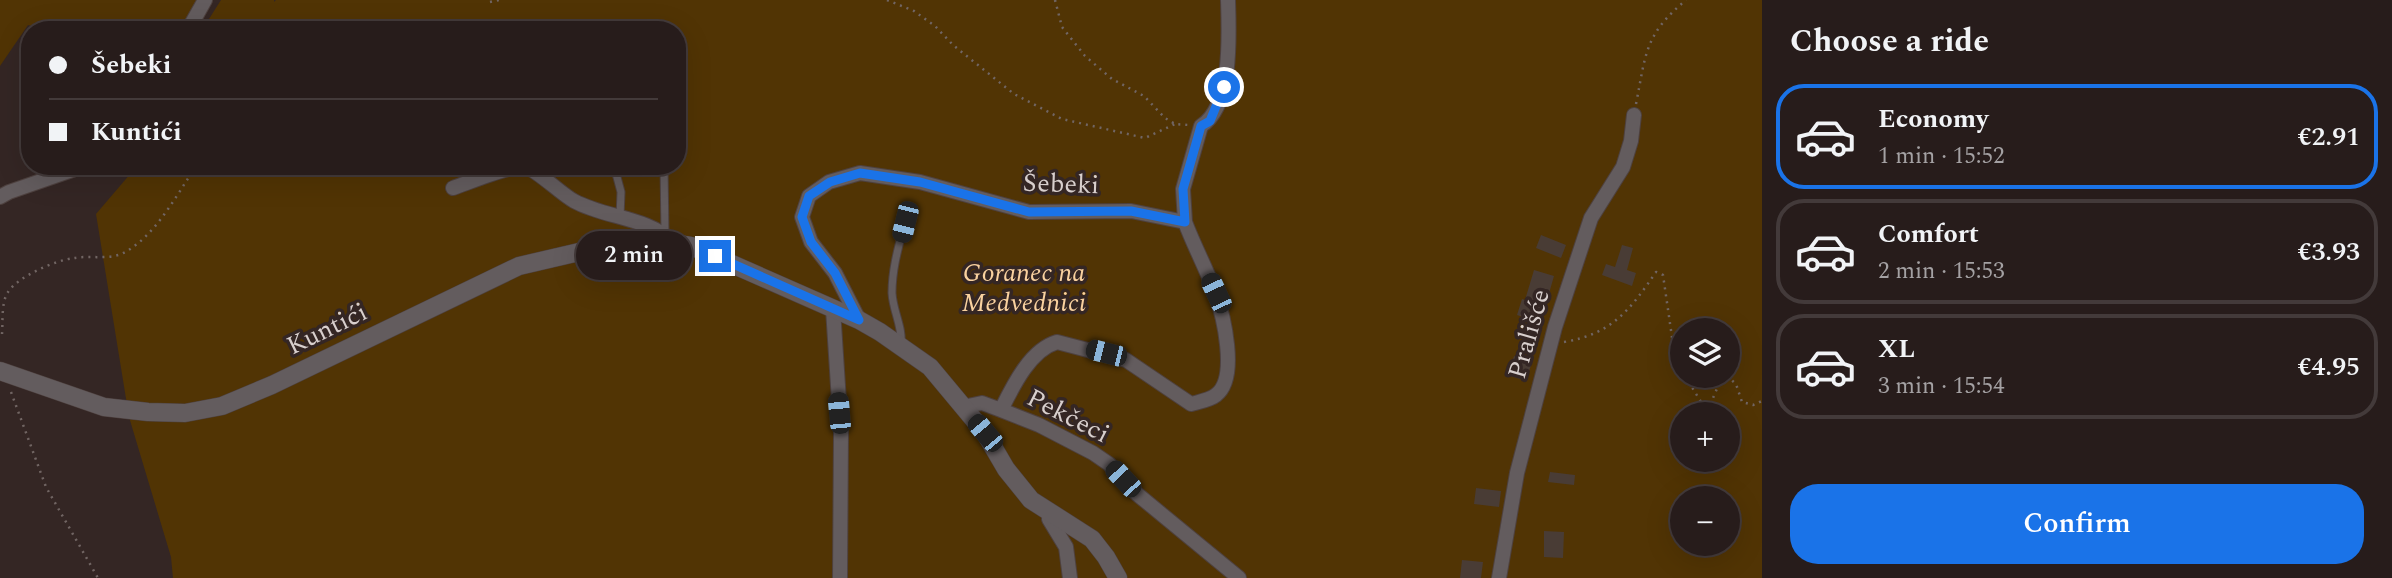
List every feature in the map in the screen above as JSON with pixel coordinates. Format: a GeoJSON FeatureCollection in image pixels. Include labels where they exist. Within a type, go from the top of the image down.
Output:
{"type":"FeatureCollection","features":[{"type":"Feature","properties":{"kind":"street"},"geometry":{"type":"LineString","coordinates":[[193,21],[205,0]]}},
{"type":"Feature","properties":{"kind":"street"},"geometry":{"type":"LineString","coordinates":[[1185,222],[1183,189],[1201,126],[1210,121],[1224,87],[1230,54],[1228,0]]}},
{"type":"Feature","properties":{"kind":"street","name":"Prališće"},"geometry":{"type":"LineString","coordinates":[[1499,578],[1517,473],[1551,344],[1591,218],[1623,167],[1631,141],[1634,115]]}},
{"type":"Feature","properties":{"kind":"street","name":"Šebeki"},"geometry":{"type":"LineString","coordinates":[[859,320],[835,273],[811,242],[802,217],[809,196],[830,182],[860,173],[920,182],[1029,212],[1131,211],[1185,222]]}},
{"type":"Feature","properties":{"kind":"street"},"geometry":{"type":"LineString","coordinates":[[0,197],[58,175]]}},
{"type":"Feature","properties":{"kind":"street","name":"Kuntići"},"geometry":{"type":"LineString","coordinates":[[453,188],[490,175]]}},
{"type":"Feature","properties":{"kind":"street","name":"Kuntići"},"geometry":{"type":"LineString","coordinates":[[538,175],[573,201],[691,246],[859,320],[930,367],[985,433],[1006,469],[1031,500],[1092,539],[1118,578]]}},
{"type":"Feature","properties":{"kind":"street","name":"Pekčeci"},"geometry":{"type":"LineString","coordinates":[[1001,410],[1021,374],[1041,351],[1057,342],[1126,360],[1191,404],[1217,395],[1227,379],[1228,350],[1216,293],[1185,222]]}},
{"type":"Feature","properties":{"kind":"street","name":"Kuntići"},"geometry":{"type":"LineString","coordinates":[[3,372],[104,407],[185,413],[222,406],[272,385],[519,266],[592,249],[669,239]]}},
{"type":"Feature","properties":{"kind":"street"},"geometry":{"type":"LineString","coordinates":[[833,309],[841,432],[840,578]]}},
{"type":"Feature","properties":{"kind":"street","name":"Pekčeci"},"geometry":{"type":"LineString","coordinates":[[963,407],[982,403],[1001,410],[1039,425],[1101,458],[1136,494],[1239,578]]}},
{"type":"Feature","properties":{"kind":"street"},"geometry":{"type":"LineString","coordinates":[[1051,513],[1049,519],[1066,547],[1070,578]]}},
{"type":"Feature","properties":{"kind":"lane"},"geometry":{"type":"LineString","coordinates":[[616,175],[621,192],[620,218]]}},
{"type":"Feature","properties":{"kind":"lane"},"geometry":{"type":"LineString","coordinates":[[665,175],[669,239]]}},
{"type":"Feature","properties":{"kind":"lane"},"geometry":{"type":"LineString","coordinates":[[901,347],[903,332],[892,294],[894,268],[905,222]]}},
{"type":"Feature","properties":{"kind":"path"},"geometry":{"type":"LineString","coordinates":[[491,2],[499,0]]}},
{"type":"Feature","properties":{"kind":"path"},"geometry":{"type":"LineString","coordinates":[[887,0],[914,11],[935,26],[953,45],[1014,94],[1062,119],[1145,138],[1175,124]]}},
{"type":"Feature","properties":{"kind":"path"},"geometry":{"type":"LineString","coordinates":[[1055,0],[1062,27],[1085,56],[1112,79],[1144,96],[1165,118],[1175,124],[1201,126]]}},
{"type":"Feature","properties":{"kind":"path"},"geometry":{"type":"LineString","coordinates":[[1634,115],[1647,45],[1667,16],[1686,0]]}},
{"type":"Feature","properties":{"kind":"path"},"geometry":{"type":"LineString","coordinates":[[2,334],[6,294],[16,283],[45,267],[73,258],[117,256],[126,251],[141,241],[165,213],[189,177]]}},
{"type":"Feature","properties":{"kind":"path"},"geometry":{"type":"LineString","coordinates":[[1551,344],[1583,339],[1621,318],[1656,272],[1662,275],[1670,326]]}},
{"type":"Feature","properties":{"kind":"path"},"geometry":{"type":"LineString","coordinates":[[0,290],[6,294]]}},
{"type":"Feature","properties":{"kind":"path"},"geometry":{"type":"LineString","coordinates":[[3,372],[46,486],[98,578]]}},
{"type":"Feature","properties":{"kind":"path"},"geometry":{"type":"LineString","coordinates":[[1692,388],[1703,405],[1710,405],[1716,388]]}},
{"type":"Feature","properties":{"kind":"path"},"geometry":{"type":"LineString","coordinates":[[1737,388],[1742,402],[1753,405],[1762,401]]}},
{"type":"Feature","properties":{"kind":"green space"},"geometry":{"type":"Polygon","coordinates":[[[0,0],[202,0],[190,21],[21,21],[21,35],[0,66],[0,0]]]}},
{"type":"Feature","properties":{"kind":"green space","name":"Goranec na Medvednici"},"geometry":{"type":"Polygon","coordinates":[[[221,0],[1762,0],[1762,578],[173,578],[171,557],[129,417],[96,214],[129,175],[686,175],[686,21],[208,21],[221,0]]]}},
{"type":"Feature","properties":{"kind":"building"},"geometry":{"type":"Polygon","coordinates":[[[1541,235],[1566,245],[1561,258],[1536,248],[1541,235]]]}},
{"type":"Feature","properties":{"kind":"building"},"geometry":{"type":"Polygon","coordinates":[[[1622,245],[1633,248],[1627,270],[1636,273],[1632,286],[1602,275],[1606,264],[1615,267],[1622,245]]]}},
{"type":"Feature","properties":{"kind":"building"},"geometry":{"type":"Polygon","coordinates":[[[1534,270],[1554,276],[1544,311],[1535,308],[1531,320],[1517,315],[1522,299],[1525,300],[1534,270]]]}},
{"type":"Feature","properties":{"kind":"building"},"geometry":{"type":"Polygon","coordinates":[[[1514,356],[1532,362],[1526,381],[1508,375],[1514,356]]]}},
{"type":"Feature","properties":{"kind":"building"},"geometry":{"type":"Polygon","coordinates":[[[1550,472],[1575,475],[1574,485],[1548,482],[1550,472]]]}},
{"type":"Feature","properties":{"kind":"building"},"geometry":{"type":"Polygon","coordinates":[[[1476,488],[1501,491],[1499,507],[1474,504],[1476,488]]]}},
{"type":"Feature","properties":{"kind":"building"},"geometry":{"type":"Polygon","coordinates":[[[1544,531],[1564,532],[1563,558],[1544,557],[1544,531]]]}},
{"type":"Feature","properties":{"kind":"building"},"geometry":{"type":"Polygon","coordinates":[[[1462,560],[1483,562],[1481,578],[1460,578],[1462,560]]]}},
{"type":"Feature","properties":{"kind":"route"},"geometry":{"type":"LineString","coordinates":[[715,256],[859,320],[835,273],[811,242],[802,217],[809,196],[830,182],[860,173],[920,182],[1029,212],[1131,211],[1185,222],[1183,189],[1201,126],[1210,121],[1224,87]]}}]}
